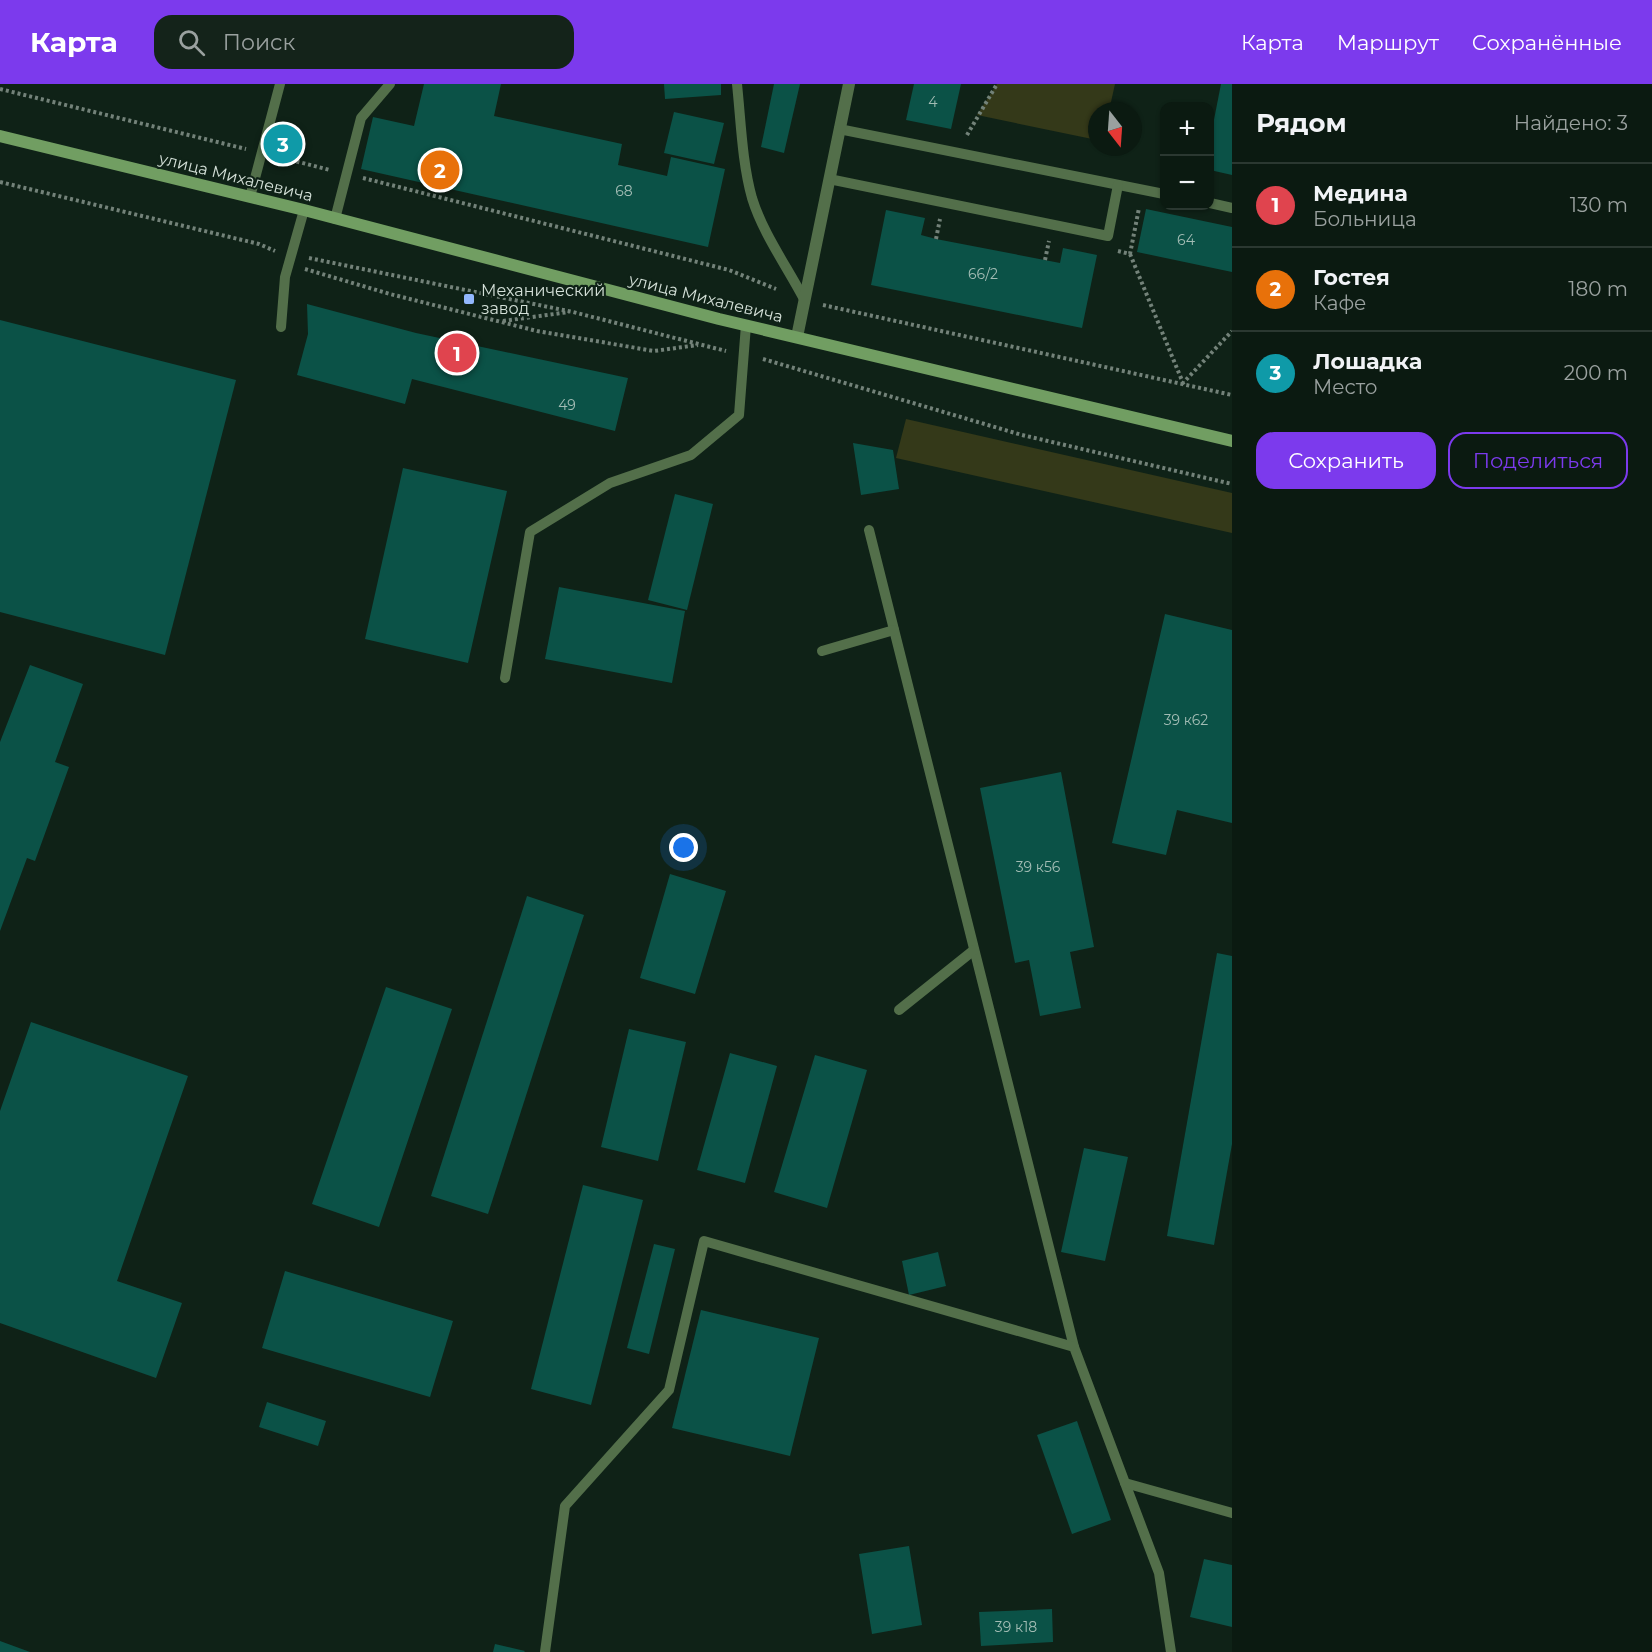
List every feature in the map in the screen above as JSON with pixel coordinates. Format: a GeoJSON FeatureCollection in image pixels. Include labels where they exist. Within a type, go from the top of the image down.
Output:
{"type":"FeatureCollection","features":[{"type":"Feature","properties":{"kind":"main road","name":"улица Михалевича"},"geometry":{"type":"LineString","coordinates":[[0,136],[304,210],[746,325],[1232,441]]}},
{"type":"Feature","properties":{"kind":"street"},"geometry":{"type":"LineString","coordinates":[[797,337],[849,84]]}},
{"type":"Feature","properties":{"kind":"lane"},"geometry":{"type":"LineString","coordinates":[[250,197],[280,84]]}},
{"type":"Feature","properties":{"kind":"lane"},"geometry":{"type":"LineString","coordinates":[[335,219],[361,118],[390,84]]}},
{"type":"Feature","properties":{"kind":"lane"},"geometry":{"type":"LineString","coordinates":[[737,84],[744,156],[753,200],[765,229],[805,301]]}},
{"type":"Feature","properties":{"kind":"lane"},"geometry":{"type":"LineString","coordinates":[[839,129],[1160,193]]}},
{"type":"Feature","properties":{"kind":"lane"},"geometry":{"type":"LineString","coordinates":[[829,179],[1108,236],[1118,185]]}},
{"type":"Feature","properties":{"kind":"lane"},"geometry":{"type":"LineString","coordinates":[[1214,204],[1232,208]]}},
{"type":"Feature","properties":{"kind":"lane"},"geometry":{"type":"LineString","coordinates":[[281,327],[291,258],[304,210]]}},
{"type":"Feature","properties":{"kind":"lane"},"geometry":{"type":"LineString","coordinates":[[505,678],[530,532],[610,483],[691,455],[739,415],[746,325]]}},
{"type":"Feature","properties":{"kind":"lane"},"geometry":{"type":"LineString","coordinates":[[869,530],[1074,1347],[1159,1573],[1171,1652]]}},
{"type":"Feature","properties":{"kind":"lane"},"geometry":{"type":"LineString","coordinates":[[822,651],[894,630]]}},
{"type":"Feature","properties":{"kind":"lane"},"geometry":{"type":"LineString","coordinates":[[899,1010],[974,950]]}},
{"type":"Feature","properties":{"kind":"lane"},"geometry":{"type":"LineString","coordinates":[[545,1652],[565,1506],[669,1390],[704,1241],[1074,1347]]}},
{"type":"Feature","properties":{"kind":"lane"},"geometry":{"type":"LineString","coordinates":[[1125,1483],[1232,1513]]}},
{"type":"Feature","properties":{"kind":"path"},"geometry":{"type":"LineString","coordinates":[[957,152],[997,84]]}},
{"type":"Feature","properties":{"kind":"path"},"geometry":{"type":"LineString","coordinates":[[0,89],[729,270],[805,301],[1232,395]]}},
{"type":"Feature","properties":{"kind":"path"},"geometry":{"type":"LineString","coordinates":[[0,182],[259,244],[291,258],[573,312],[743,355],[1022,435],[1232,484]]}},
{"type":"Feature","properties":{"kind":"path"},"geometry":{"type":"LineString","coordinates":[[936,238],[941,216]]}},
{"type":"Feature","properties":{"kind":"path"},"geometry":{"type":"LineString","coordinates":[[1045,260],[1049,238]]}},
{"type":"Feature","properties":{"kind":"path"},"geometry":{"type":"LineString","coordinates":[[270,249],[291,258],[303,269],[379,291],[537,331],[654,351],[702,344]]}},
{"type":"Feature","properties":{"kind":"path"},"geometry":{"type":"LineString","coordinates":[[1130,254],[1183,383]]}},
{"type":"Feature","properties":{"kind":"path"},"geometry":{"type":"LineString","coordinates":[[498,322],[573,312]]}},
{"type":"Feature","properties":{"kind":"path"},"geometry":{"type":"LineString","coordinates":[[1183,383],[1232,331]]}},
{"type":"Feature","properties":{"kind":"green space"},"geometry":{"type":"Polygon","coordinates":[[[997,84],[1115,84],[1111,102],[1088,102],[1088,138],[977,115],[997,84]]]}},
{"type":"Feature","properties":{"kind":"green space"},"geometry":{"type":"Polygon","coordinates":[[[906,419],[1232,493],[1232,533],[896,458],[906,419]]]}},
{"type":"Feature","properties":{"kind":"building"},"geometry":{"type":"Polygon","coordinates":[[[424,84],[501,84],[494,116],[622,144],[618,165],[667,176],[671,157],[725,169],[708,247],[361,169],[373,117],[414,126],[424,84]]]}},
{"type":"Feature","properties":{"kind":"building"},"geometry":{"type":"Polygon","coordinates":[[[664,84],[721,84],[721,95],[665,99],[664,84]]]}},
{"type":"Feature","properties":{"kind":"building"},"geometry":{"type":"Polygon","coordinates":[[[774,84],[800,84],[784,153],[761,147],[774,84]]]}},
{"type":"Feature","properties":{"kind":"building"},"geometry":{"type":"Polygon","coordinates":[[[914,84],[961,84],[951,129],[906,120],[914,84]]]}},
{"type":"Feature","properties":{"kind":"building"},"geometry":{"type":"Polygon","coordinates":[[[1221,84],[1232,84],[1232,175],[1214,171],[1214,120],[1221,84]]]}},
{"type":"Feature","properties":{"kind":"building"},"geometry":{"type":"Polygon","coordinates":[[[674,112],[724,123],[714,164],[664,153],[674,112]]]}},
{"type":"Feature","properties":{"kind":"building"},"geometry":{"type":"Polygon","coordinates":[[[1146,209],[1232,227],[1232,272],[1137,252],[1146,209]]]}},
{"type":"Feature","properties":{"kind":"building"},"geometry":{"type":"Polygon","coordinates":[[[886,210],[925,218],[921,235],[936,239],[1060,263],[1063,248],[1097,255],[1082,328],[871,285],[886,210]]]}},
{"type":"Feature","properties":{"kind":"building"},"geometry":{"type":"Polygon","coordinates":[[[307,304],[416,333],[628,378],[615,431],[412,379],[405,404],[297,375],[308,334],[307,304]]]}},
{"type":"Feature","properties":{"kind":"building"},"geometry":{"type":"Polygon","coordinates":[[[0,320],[236,380],[165,655],[0,612],[0,320]]]}},
{"type":"Feature","properties":{"kind":"building"},"geometry":{"type":"Polygon","coordinates":[[[853,443],[893,450],[899,489],[861,495],[853,443]]]}},
{"type":"Feature","properties":{"kind":"building"},"geometry":{"type":"Polygon","coordinates":[[[403,468],[507,491],[468,663],[365,639],[403,468]]]}},
{"type":"Feature","properties":{"kind":"building"},"geometry":{"type":"Polygon","coordinates":[[[675,494],[713,504],[687,610],[648,600],[675,494]]]}},
{"type":"Feature","properties":{"kind":"building"},"geometry":{"type":"Polygon","coordinates":[[[559,587],[685,611],[672,683],[545,659],[559,587]]]}},
{"type":"Feature","properties":{"kind":"building"},"geometry":{"type":"Polygon","coordinates":[[[1165,614],[1232,630],[1232,823],[1177,810],[1166,855],[1112,843],[1165,614]]]}},
{"type":"Feature","properties":{"kind":"building"},"geometry":{"type":"Polygon","coordinates":[[[30,665],[83,684],[55,762],[69,767],[35,861],[27,858],[0,931],[0,742],[30,665]]]}},
{"type":"Feature","properties":{"kind":"building"},"geometry":{"type":"Polygon","coordinates":[[[1061,772],[1094,947],[1070,952],[1081,1008],[1040,1016],[1029,960],[1015,963],[980,788],[1061,772]]]}},
{"type":"Feature","properties":{"kind":"building"},"geometry":{"type":"Polygon","coordinates":[[[670,874],[726,891],[695,994],[640,978],[670,874]]]}},
{"type":"Feature","properties":{"kind":"building"},"geometry":{"type":"Polygon","coordinates":[[[527,896],[584,915],[488,1214],[431,1196],[527,896]]]}},
{"type":"Feature","properties":{"kind":"building"},"geometry":{"type":"Polygon","coordinates":[[[1217,953],[1232,956],[1232,1144],[1214,1245],[1167,1236],[1217,953]]]}},
{"type":"Feature","properties":{"kind":"building"},"geometry":{"type":"Polygon","coordinates":[[[386,987],[452,1009],[379,1227],[312,1204],[386,987]]]}},
{"type":"Feature","properties":{"kind":"building"},"geometry":{"type":"Polygon","coordinates":[[[31,1022],[188,1076],[117,1281],[182,1303],[156,1378],[0,1323],[0,1111],[31,1022]]]}},
{"type":"Feature","properties":{"kind":"building"},"geometry":{"type":"Polygon","coordinates":[[[629,1029],[686,1042],[658,1161],[601,1147],[629,1029]]]}},
{"type":"Feature","properties":{"kind":"building"},"geometry":{"type":"Polygon","coordinates":[[[730,1053],[777,1066],[745,1183],[697,1170],[730,1053]]]}},
{"type":"Feature","properties":{"kind":"building"},"geometry":{"type":"Polygon","coordinates":[[[815,1055],[867,1070],[827,1208],[774,1192],[815,1055]]]}},
{"type":"Feature","properties":{"kind":"building"},"geometry":{"type":"Polygon","coordinates":[[[1084,1148],[1128,1157],[1105,1261],[1061,1252],[1084,1148]]]}},
{"type":"Feature","properties":{"kind":"building"},"geometry":{"type":"Polygon","coordinates":[[[583,1185],[643,1200],[591,1405],[531,1389],[583,1185]]]}},
{"type":"Feature","properties":{"kind":"building"},"geometry":{"type":"Polygon","coordinates":[[[654,1244],[675,1249],[649,1354],[627,1348],[654,1244]]]}},
{"type":"Feature","properties":{"kind":"building"},"geometry":{"type":"Polygon","coordinates":[[[938,1252],[946,1286],[909,1295],[902,1261],[938,1252]]]}},
{"type":"Feature","properties":{"kind":"building"},"geometry":{"type":"Polygon","coordinates":[[[285,1271],[453,1321],[430,1397],[262,1348],[285,1271]]]}},
{"type":"Feature","properties":{"kind":"building"},"geometry":{"type":"Polygon","coordinates":[[[701,1310],[819,1338],[790,1456],[672,1428],[701,1310]]]}},
{"type":"Feature","properties":{"kind":"building"},"geometry":{"type":"Polygon","coordinates":[[[267,1402],[326,1421],[318,1446],[259,1427],[267,1402]]]}},
{"type":"Feature","properties":{"kind":"building"},"geometry":{"type":"Polygon","coordinates":[[[1077,1421],[1111,1520],[1072,1534],[1037,1435],[1077,1421]]]}},
{"type":"Feature","properties":{"kind":"building"},"geometry":{"type":"Polygon","coordinates":[[[909,1546],[922,1625],[872,1634],[859,1554],[909,1546]]]}},
{"type":"Feature","properties":{"kind":"building"},"geometry":{"type":"Polygon","coordinates":[[[1204,1559],[1232,1565],[1232,1627],[1190,1617],[1204,1559]]]}},
{"type":"Feature","properties":{"kind":"building"},"geometry":{"type":"Polygon","coordinates":[[[1052,1609],[1053,1642],[981,1646],[979,1612],[1052,1609]]]}},
{"type":"Feature","properties":{"kind":"building"},"geometry":{"type":"Polygon","coordinates":[[[0,1641],[30,1652],[0,1652],[0,1641]]]}},
{"type":"Feature","properties":{"kind":"building"},"geometry":{"type":"Polygon","coordinates":[[[495,1644],[525,1651],[493,1652],[495,1644]]]}},
{"type":"Feature","properties":{"kind":"place","name":"Лошадка"},"geometry":{"type":"Point","coordinates":[283,144]}},
{"type":"Feature","properties":{"kind":"place","name":"Гостея"},"geometry":{"type":"Point","coordinates":[440,170]}},
{"type":"Feature","properties":{"kind":"place","name":"Механический завод"},"geometry":{"type":"Point","coordinates":[469,299]}},
{"type":"Feature","properties":{"kind":"place","name":"Медина"},"geometry":{"type":"Point","coordinates":[457,353]}}]}
